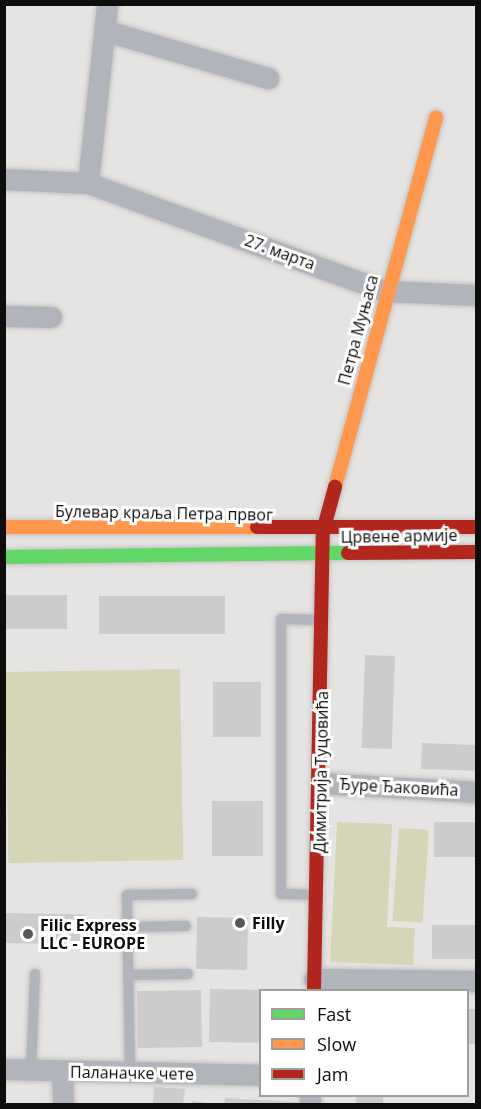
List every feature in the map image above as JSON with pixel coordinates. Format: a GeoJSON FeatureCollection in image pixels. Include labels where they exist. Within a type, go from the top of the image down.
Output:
{"type":"FeatureCollection","features":[{"type":"Feature","properties":{"kind":"main road","name":"Петра Муњаса"},"geometry":{"type":"LineString","coordinates":[[322,553],[322,531],[385,291],[436,118]]}},
{"type":"Feature","properties":{"kind":"main road","name":"Булевар краља Петра првог"},"geometry":{"type":"LineString","coordinates":[[4,527],[322,531]]}},
{"type":"Feature","properties":{"kind":"main road","name":"Црвене армије"},"geometry":{"type":"LineString","coordinates":[[322,531],[477,527]]}},
{"type":"Feature","properties":{"kind":"main road","name":"Црвене армије"},"geometry":{"type":"LineString","coordinates":[[322,553],[477,552]]}},
{"type":"Feature","properties":{"kind":"main road"},"geometry":{"type":"LineString","coordinates":[[4,557],[322,553]]}},
{"type":"Feature","properties":{"kind":"main road","name":"Димитрија Туцовића"},"geometry":{"type":"LineString","coordinates":[[314,985],[322,783],[322,553]]}},
{"type":"Feature","properties":{"kind":"street"},"geometry":{"type":"LineString","coordinates":[[88,183],[107,31],[107,4]]}},
{"type":"Feature","properties":{"kind":"street"},"geometry":{"type":"LineString","coordinates":[[107,31],[268,78]]}},
{"type":"Feature","properties":{"kind":"street","name":"27. марта"},"geometry":{"type":"LineString","coordinates":[[4,179],[88,183],[385,291],[477,296]]}},
{"type":"Feature","properties":{"kind":"street"},"geometry":{"type":"LineString","coordinates":[[4,316],[51,318]]}},
{"type":"Feature","properties":{"kind":"street","name":"Ђуре Ђаковића"},"geometry":{"type":"LineString","coordinates":[[322,783],[477,792]]}},
{"type":"Feature","properties":{"kind":"street"},"geometry":{"type":"LineString","coordinates":[[314,985],[477,981]]}},
{"type":"Feature","properties":{"kind":"street","name":"Паланачке чете"},"geometry":{"type":"LineString","coordinates":[[4,1069],[259,1075]]}},
{"type":"Feature","properties":{"kind":"street"},"geometry":{"type":"LineString","coordinates":[[62,1071],[63,1104]]}},
{"type":"Feature","properties":{"kind":"lane"},"geometry":{"type":"LineString","coordinates":[[318,895],[280,894],[281,619],[322,620]]}},
{"type":"Feature","properties":{"kind":"lane"},"geometry":{"type":"LineString","coordinates":[[130,1073],[127,895],[192,894]]}},
{"type":"Feature","properties":{"kind":"lane"},"geometry":{"type":"LineString","coordinates":[[128,927],[186,926]]}},
{"type":"Feature","properties":{"kind":"lane"},"geometry":{"type":"LineString","coordinates":[[31,1070],[35,974]]}},
{"type":"Feature","properties":{"kind":"lane"},"geometry":{"type":"LineString","coordinates":[[129,975],[188,974]]}},
{"type":"Feature","properties":{"kind":"green space"},"geometry":{"type":"Polygon","coordinates":[[[180,669],[183,860],[8,863],[5,672],[180,669]]]}},
{"type":"Feature","properties":{"kind":"green space"},"geometry":{"type":"Polygon","coordinates":[[[337,822],[392,824],[387,927],[415,928],[413,965],[330,962],[337,822]]]}},
{"type":"Feature","properties":{"kind":"green space"},"geometry":{"type":"Polygon","coordinates":[[[399,828],[429,830],[422,923],[393,921],[399,828]]]}},
{"type":"Feature","properties":{"kind":"building"},"geometry":{"type":"Polygon","coordinates":[[[4,595],[67,595],[67,629],[4,629],[4,595]]]}},
{"type":"Feature","properties":{"kind":"building"},"geometry":{"type":"Polygon","coordinates":[[[99,596],[225,596],[225,634],[99,634],[99,596]]]}},
{"type":"Feature","properties":{"kind":"building"},"geometry":{"type":"Polygon","coordinates":[[[365,655],[395,656],[392,749],[362,748],[365,655]]]}},
{"type":"Feature","properties":{"kind":"building"},"geometry":{"type":"Polygon","coordinates":[[[213,682],[261,682],[261,737],[213,737],[213,682]]]}},
{"type":"Feature","properties":{"kind":"building"},"geometry":{"type":"Polygon","coordinates":[[[422,743],[476,745],[475,771],[421,769],[422,743]]]}},
{"type":"Feature","properties":{"kind":"building"},"geometry":{"type":"Polygon","coordinates":[[[212,801],[263,801],[263,856],[212,856],[212,801]]]}},
{"type":"Feature","properties":{"kind":"building"},"geometry":{"type":"Polygon","coordinates":[[[434,822],[476,822],[476,857],[434,857],[434,822]]]}},
{"type":"Feature","properties":{"kind":"building"},"geometry":{"type":"Polygon","coordinates":[[[4,913],[86,914],[85,944],[4,943],[4,913]]]}},
{"type":"Feature","properties":{"kind":"building"},"geometry":{"type":"Polygon","coordinates":[[[197,917],[248,918],[247,970],[196,969],[197,917]]]}},
{"type":"Feature","properties":{"kind":"building"},"geometry":{"type":"Polygon","coordinates":[[[432,925],[476,925],[476,959],[432,959],[432,925]]]}},
{"type":"Feature","properties":{"kind":"building"},"geometry":{"type":"Polygon","coordinates":[[[210,989],[259,990],[259,1043],[209,1042],[210,989]]]}},
{"type":"Feature","properties":{"kind":"building"},"geometry":{"type":"Polygon","coordinates":[[[201,990],[202,1047],[138,1048],[137,991],[201,990]]]}},
{"type":"Feature","properties":{"kind":"building"},"geometry":{"type":"Polygon","coordinates":[[[469,1009],[476,1009],[476,1044],[469,1044],[469,1009]]]}},
{"type":"Feature","properties":{"kind":"building"},"geometry":{"type":"Polygon","coordinates":[[[154,1087],[185,1089],[183,1104],[153,1104],[154,1087]]]}},
{"type":"Feature","properties":{"kind":"building"},"geometry":{"type":"Polygon","coordinates":[[[356,1097],[383,1097],[383,1104],[356,1104],[356,1097]]]}},
{"type":"Feature","properties":{"kind":"building"},"geometry":{"type":"Polygon","coordinates":[[[225,1098],[296,1102],[296,1104],[224,1104],[225,1098]]]}},
{"type":"Feature","properties":{"kind":"building"},"geometry":{"type":"Polygon","coordinates":[[[192,1101],[208,1103],[208,1104],[192,1104],[192,1101]]]}},
{"type":"Feature","properties":{"kind":"traffic: fast"},"geometry":{"type":"LineString","coordinates":[[4,557],[348,553]]}},
{"type":"Feature","properties":{"kind":"traffic: slow"},"geometry":{"type":"LineString","coordinates":[[335,487],[436,118]]}},
{"type":"Feature","properties":{"kind":"traffic: slow"},"geometry":{"type":"LineString","coordinates":[[4,527],[257,527]]}},
{"type":"Feature","properties":{"kind":"traffic: jam"},"geometry":{"type":"LineString","coordinates":[[314,989],[323,531],[335,487]]}},
{"type":"Feature","properties":{"kind":"traffic: jam"},"geometry":{"type":"LineString","coordinates":[[257,527],[476,527]]}},
{"type":"Feature","properties":{"kind":"traffic: jam"},"geometry":{"type":"LineString","coordinates":[[348,553],[476,552]]}},
{"type":"Feature","properties":{"kind":"place","name":"Filly"},"geometry":{"type":"Point","coordinates":[240,923]}},
{"type":"Feature","properties":{"kind":"place","name":"Filic Express LLC - EUROPE"},"geometry":{"type":"Point","coordinates":[28,934]}}]}
